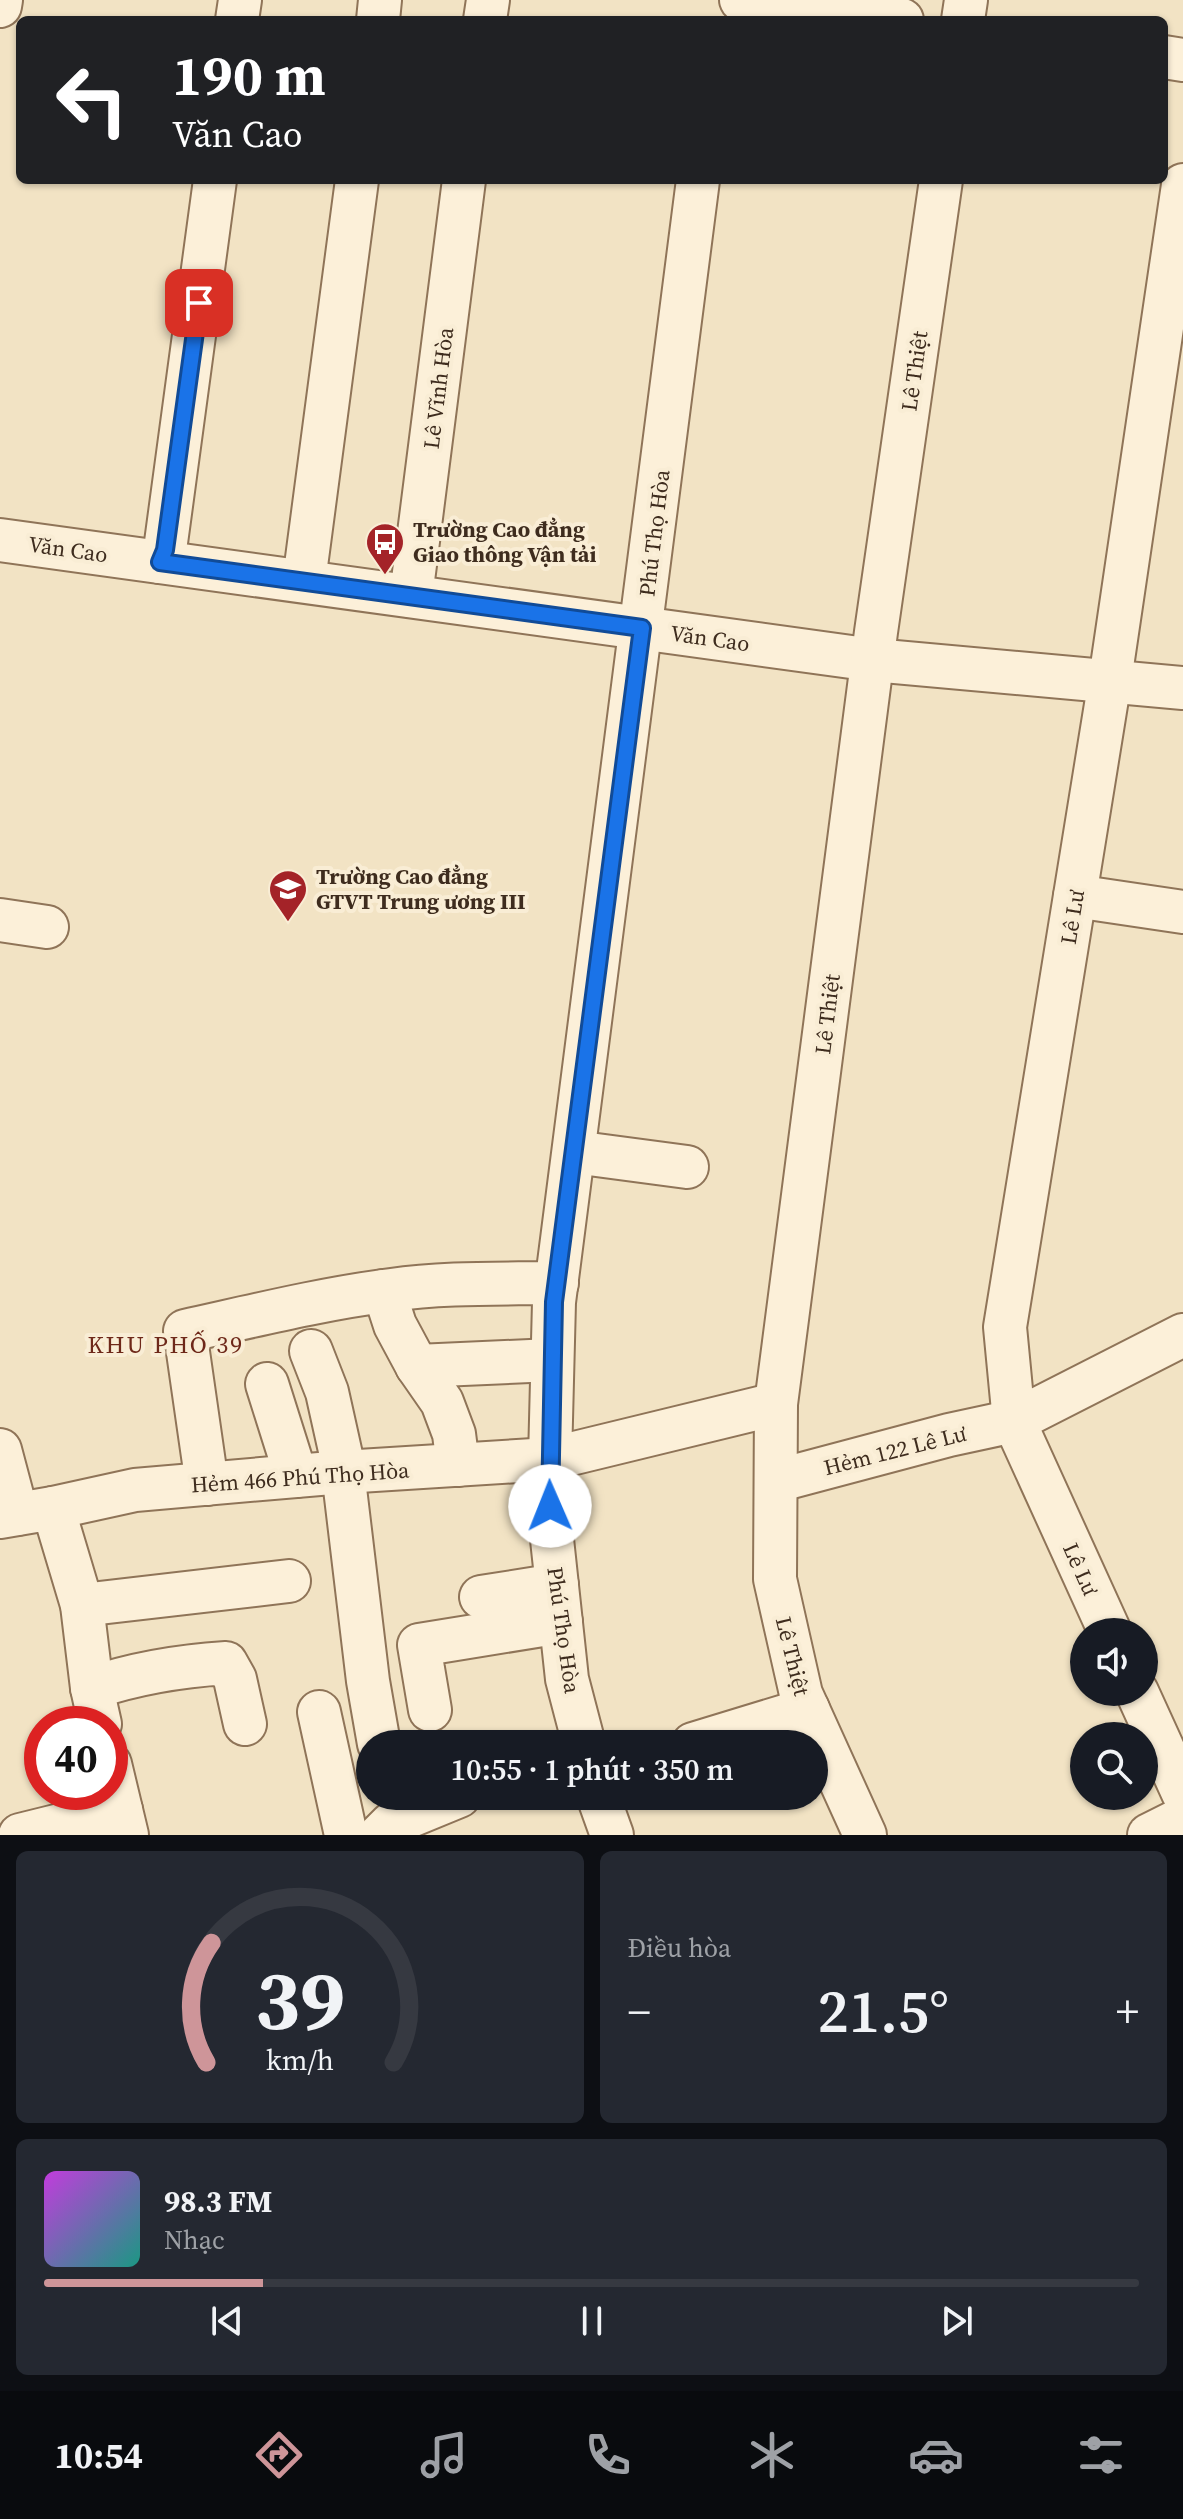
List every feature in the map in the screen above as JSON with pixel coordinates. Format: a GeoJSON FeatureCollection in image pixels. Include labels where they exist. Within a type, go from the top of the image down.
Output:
{"type":"FeatureCollection","features":[{"type":"Feature","properties":{"kind":"street"},"geometry":{"type":"LineString","coordinates":[[741,0],[870,16]]}},
{"type":"Feature","properties":{"kind":"street"},"geometry":{"type":"LineString","coordinates":[[160,562],[165,550],[214,184]]}},
{"type":"Feature","properties":{"kind":"street"},"geometry":{"type":"LineString","coordinates":[[304,581],[356,184]]}},
{"type":"Feature","properties":{"kind":"street","name":"Lê Vĩnh Hòa"},"geometry":{"type":"LineString","coordinates":[[411,596],[463,184]]}},
{"type":"Feature","properties":{"kind":"street","name":"Phú Thọ Hòa"},"geometry":{"type":"LineString","coordinates":[[580,1730],[567,1679],[551,1530],[554,1302],[698,184]]}},
{"type":"Feature","properties":{"kind":"street","name":"Lê Thiệt"},"geometry":{"type":"LineString","coordinates":[[865,1835],[801,1694],[775,1579],[776,1404],[873,660],[940,184]]}},
{"type":"Feature","properties":{"kind":"street","name":"Lê Lư"},"geometry":{"type":"LineString","coordinates":[[1104,1618],[1014,1421],[1005,1327],[1110,680],[1183,185]]}},
{"type":"Feature","properties":{"kind":"street","name":"Văn Cao"},"geometry":{"type":"LineString","coordinates":[[0,540],[873,660],[1183,688]]}},
{"type":"Feature","properties":{"kind":"street"},"geometry":{"type":"LineString","coordinates":[[1075,896],[1183,912]]}},
{"type":"Feature","properties":{"kind":"street"},"geometry":{"type":"LineString","coordinates":[[0,920],[47,927]]}},
{"type":"Feature","properties":{"kind":"street"},"geometry":{"type":"LineString","coordinates":[[574,1152],[687,1167]]}},
{"type":"Feature","properties":{"kind":"street"},"geometry":{"type":"LineString","coordinates":[[207,1484],[185,1331],[384,1291],[466,1284],[557,1283]]}},
{"type":"Feature","properties":{"kind":"street"},"geometry":{"type":"LineString","coordinates":[[384,1291],[395,1325],[417,1366],[442,1402],[454,1434],[458,1465]]}},
{"type":"Feature","properties":{"kind":"street","name":"Hẻm 122 Lê Lư"},"geometry":{"type":"LineString","coordinates":[[776,1481],[1014,1421],[1183,1335]]}},
{"type":"Feature","properties":{"kind":"street"},"geometry":{"type":"LineString","coordinates":[[311,1351],[327,1392],[341,1455],[377,1730]]}},
{"type":"Feature","properties":{"kind":"street"},"geometry":{"type":"LineString","coordinates":[[417,1366],[552,1360]]}},
{"type":"Feature","properties":{"kind":"street"},"geometry":{"type":"LineString","coordinates":[[267,1384],[296,1476]]}},
{"type":"Feature","properties":{"kind":"street","name":"Hẻm 466 Phú Thọ Hòa"},"geometry":{"type":"LineString","coordinates":[[23,1513],[135,1490],[343,1472],[550,1459],[776,1404]]}},
{"type":"Feature","properties":{"kind":"street"},"geometry":{"type":"LineString","coordinates":[[0,1450],[23,1513],[82,1605],[96,1706]]}},
{"type":"Feature","properties":{"kind":"street"},"geometry":{"type":"LineString","coordinates":[[82,1605],[289,1581]]}},
{"type":"Feature","properties":{"kind":"street"},"geometry":{"type":"LineString","coordinates":[[481,1597],[559,1603]]}},
{"type":"Feature","properties":{"kind":"street"},"geometry":{"type":"LineString","coordinates":[[430,1710],[419,1645],[559,1603]]}},
{"type":"Feature","properties":{"kind":"street"},"geometry":{"type":"LineString","coordinates":[[96,1706],[126,1676],[188,1665],[226,1663],[235,1679],[245,1724]]}},
{"type":"Feature","properties":{"kind":"street"},"geometry":{"type":"LineString","coordinates":[[1143,1706],[1183,1793]]}},
{"type":"Feature","properties":{"kind":"street"},"geometry":{"type":"LineString","coordinates":[[739,1730],[808,1709]]}},
{"type":"Feature","properties":{"kind":"street"},"geometry":{"type":"LineString","coordinates":[[319,1712],[346,1835]]}},
{"type":"Feature","properties":{"kind":"street"},"geometry":{"type":"LineString","coordinates":[[389,1822],[421,1810]]}},
{"type":"Feature","properties":{"kind":"street"},"geometry":{"type":"LineString","coordinates":[[603,1810],[612,1835]]}},
{"type":"Feature","properties":{"kind":"street"},"geometry":{"type":"LineString","coordinates":[[1149,1835],[1183,1818]]}},
{"type":"Feature","properties":{"kind":"street"},"geometry":{"type":"LineString","coordinates":[[20,1835],[124,1823]]}},
{"type":"Feature","properties":{"kind":"place","name":"Trường Cao đẳng Giao thông Vận tải"},"geometry":{"type":"Point","coordinates":[385,576]}},
{"type":"Feature","properties":{"kind":"place","name":"Trường Cao đẳng GTVT Trung ương III"},"geometry":{"type":"Point","coordinates":[288,923]}},
{"type":"Feature","properties":{"kind":"district","name":"KHU PHỐ 39"},"geometry":{"type":"Point","coordinates":[166,1344]}},
{"type":"Feature","properties":{"kind":"route"},"geometry":{"type":"LineString","coordinates":[[199,303],[165,550],[160,562],[642,628],[554,1302],[550,1506]]}}]}
